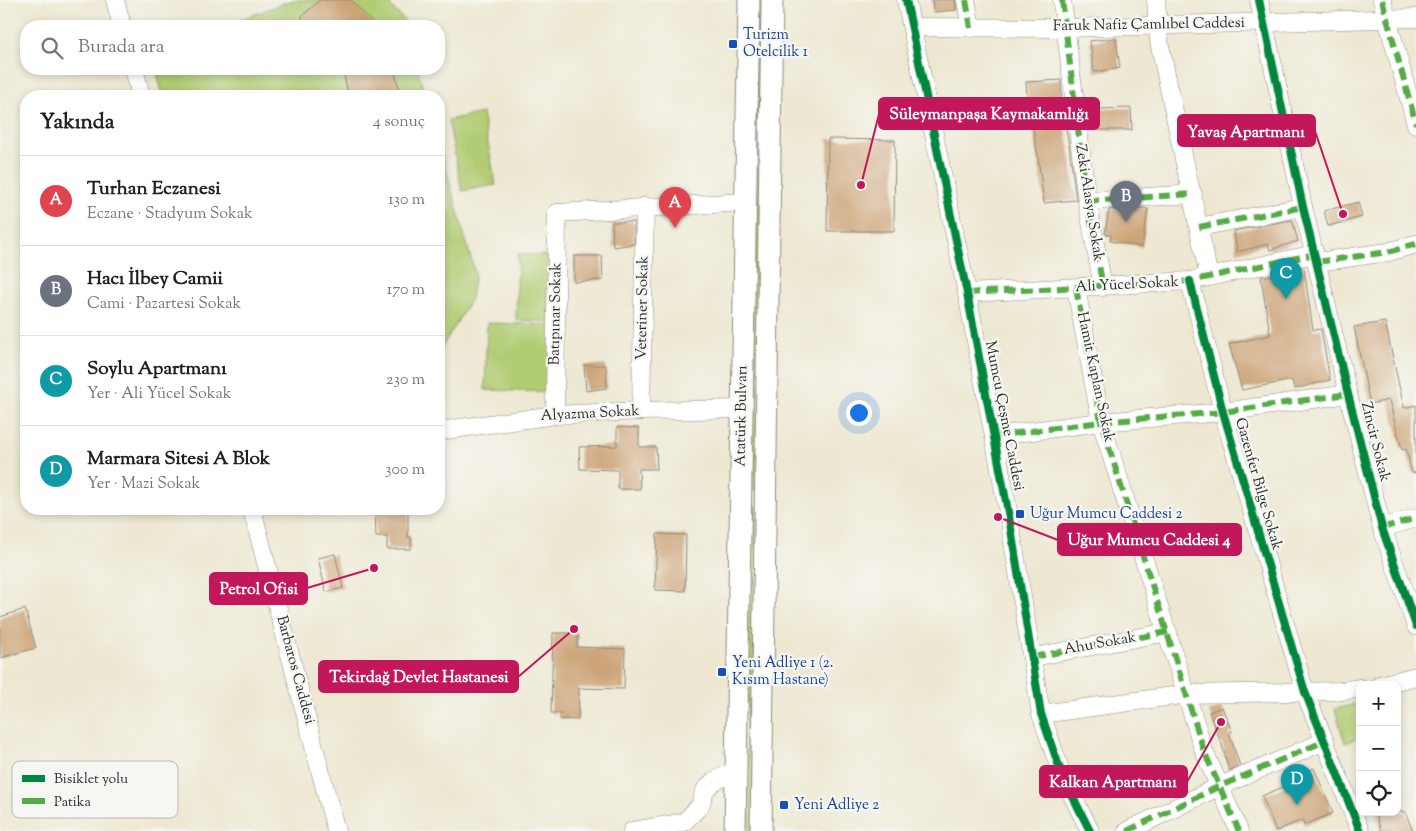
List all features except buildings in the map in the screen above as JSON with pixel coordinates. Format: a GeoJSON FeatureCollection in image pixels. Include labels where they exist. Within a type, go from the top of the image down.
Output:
{"type":"FeatureCollection","features":[{"type":"Feature","properties":{"kind":"main road","name":"Atatürk Bulvarı"},"geometry":{"type":"LineString","coordinates":[[735,831],[749,0]]}},
{"type":"Feature","properties":{"kind":"main road","name":"Atatürk Bulvarı"},"geometry":{"type":"LineString","coordinates":[[761,831],[772,0]]}},
{"type":"Feature","properties":{"kind":"street"},"geometry":{"type":"LineString","coordinates":[[115,0],[120,20]]}},
{"type":"Feature","properties":{"kind":"street","name":"Mumcu Çeşme Caddesi"},"geometry":{"type":"LineString","coordinates":[[906,0],[967,294],[994,436],[1041,714],[1062,774],[1090,831]]}},
{"type":"Feature","properties":{"kind":"street"},"geometry":{"type":"LineString","coordinates":[[966,0],[971,28]]}},
{"type":"Feature","properties":{"kind":"street","name":"Zeki Alasya Sokak"},"geometry":{"type":"LineString","coordinates":[[1062,0],[1086,202],[1104,287]]}},
{"type":"Feature","properties":{"kind":"street"},"geometry":{"type":"LineString","coordinates":[[1156,0],[1159,41],[1193,194],[1209,277]]}},
{"type":"Feature","properties":{"kind":"street","name":"Zincir Sokak"},"geometry":{"type":"LineString","coordinates":[[1259,0],[1303,207],[1348,394],[1382,528],[1416,626]]}},
{"type":"Feature","properties":{"kind":"street"},"geometry":{"type":"LineString","coordinates":[[1382,0],[1416,124]]}},
{"type":"Feature","properties":{"kind":"street","name":"Faruk Nafiz Çamlıbel Caddesi"},"geometry":{"type":"LineString","coordinates":[[912,27],[1066,28],[1416,18]]}},
{"type":"Feature","properties":{"kind":"street"},"geometry":{"type":"LineString","coordinates":[[136,75],[139,90]]}},
{"type":"Feature","properties":{"kind":"street"},"geometry":{"type":"LineString","coordinates":[[1086,202],[1193,194]]}},
{"type":"Feature","properties":{"kind":"street"},"geometry":{"type":"LineString","coordinates":[[646,206],[745,202]]}},
{"type":"Feature","properties":{"kind":"street","name":"Batıpınar Sokak"},"geometry":{"type":"LineString","coordinates":[[554,415],[557,212],[646,206]]}},
{"type":"Feature","properties":{"kind":"street","name":"Veteriner Sokak"},"geometry":{"type":"LineString","coordinates":[[641,411],[646,206]]}},
{"type":"Feature","properties":{"kind":"street"},"geometry":{"type":"LineString","coordinates":[[1199,227],[1303,207]]}},
{"type":"Feature","properties":{"kind":"street","name":"Ali Yücel Sokak"},"geometry":{"type":"LineString","coordinates":[[967,294],[1190,281],[1316,258],[1388,252],[1416,244]]}},
{"type":"Feature","properties":{"kind":"street","name":"Gazenfer Bilge Sokak"},"geometry":{"type":"LineString","coordinates":[[1190,281],[1223,412],[1305,692],[1360,831]]}},
{"type":"Feature","properties":{"kind":"street","name":"Hamit Kaplan Sokak"},"geometry":{"type":"LineString","coordinates":[[1076,288],[1101,422],[1188,694],[1204,751],[1218,787],[1239,831]]}},
{"type":"Feature","properties":{"kind":"street"},"geometry":{"type":"LineString","coordinates":[[994,436],[1101,422],[1223,412],[1348,394]]}},
{"type":"Feature","properties":{"kind":"street","name":"Alyazma Sokak"},"geometry":{"type":"LineString","coordinates":[[445,430],[554,415],[742,409]]}},
{"type":"Feature","properties":{"kind":"street","name":"Barbaros Caddesi"},"geometry":{"type":"LineString","coordinates":[[254,515],[336,831]]}},
{"type":"Feature","properties":{"kind":"street"},"geometry":{"type":"LineString","coordinates":[[1382,528],[1416,518]]}},
{"type":"Feature","properties":{"kind":"street","name":"Ahu Sokak"},"geometry":{"type":"LineString","coordinates":[[1032,657],[1168,632]]}},
{"type":"Feature","properties":{"kind":"street"},"geometry":{"type":"LineString","coordinates":[[1396,681],[1416,676]]}},
{"type":"Feature","properties":{"kind":"street"},"geometry":{"type":"LineString","coordinates":[[1041,714],[1188,694],[1305,692],[1356,688]]}},
{"type":"Feature","properties":{"kind":"street"},"geometry":{"type":"LineString","coordinates":[[1127,831],[1218,787],[1325,741]]}},
{"type":"Feature","properties":{"kind":"street"},"geometry":{"type":"LineString","coordinates":[[632,831],[684,822],[700,806],[705,790],[713,782],[737,769]]}},
{"type":"Feature","properties":{"kind":"green space"},"geometry":{"type":"Polygon","coordinates":[[[292,0],[385,0],[404,20],[240,20],[292,0]]]}},
{"type":"Feature","properties":{"kind":"green space"},"geometry":{"type":"Polygon","coordinates":[[[756,0],[764,0],[763,124],[755,124],[756,0]]]}},
{"type":"Feature","properties":{"kind":"green space"},"geometry":{"type":"Polygon","coordinates":[[[158,75],[420,75],[423,90],[161,90],[158,75]]]}},
{"type":"Feature","properties":{"kind":"green space"},"geometry":{"type":"Polygon","coordinates":[[[482,113],[496,185],[462,191],[448,120],[482,113]]]}},
{"type":"Feature","properties":{"kind":"green space"},"geometry":{"type":"Polygon","coordinates":[[[445,166],[475,273],[471,299],[445,342],[445,166]]]}},
{"type":"Feature","properties":{"kind":"green space"},"geometry":{"type":"Polygon","coordinates":[[[754,169],[762,169],[756,491],[748,491],[754,169]]]}},
{"type":"Feature","properties":{"kind":"green space"},"geometry":{"type":"Polygon","coordinates":[[[518,254],[555,256],[552,322],[516,320],[518,254]]]}},
{"type":"Feature","properties":{"kind":"green space"},"geometry":{"type":"Polygon","coordinates":[[[487,323],[554,325],[552,392],[485,390],[487,323]]]}},
{"type":"Feature","properties":{"kind":"green space"},"geometry":{"type":"Polygon","coordinates":[[[757,506],[753,831],[746,831],[750,507],[757,506]]]}},
{"type":"Feature","properties":{"kind":"green space"},"geometry":{"type":"Polygon","coordinates":[[[1356,704],[1356,739],[1345,743],[1335,709],[1356,704]]]}},
{"type":"Feature","properties":{"kind":"marked path"},"geometry":{"type":"LineString","coordinates":[[966,0],[971,28]]}},
{"type":"Feature","properties":{"kind":"marked path"},"geometry":{"type":"LineString","coordinates":[[1062,0],[1087,201],[1103,287]]}},
{"type":"Feature","properties":{"kind":"marked path"},"geometry":{"type":"LineString","coordinates":[[1382,0],[1416,124]]}},
{"type":"Feature","properties":{"kind":"marked path"},"geometry":{"type":"LineString","coordinates":[[1087,201],[1193,194]]}},
{"type":"Feature","properties":{"kind":"marked path"},"geometry":{"type":"LineString","coordinates":[[1199,227],[1303,207]]}},
{"type":"Feature","properties":{"kind":"marked path"},"geometry":{"type":"LineString","coordinates":[[1317,262],[1388,252],[1416,244]]}},
{"type":"Feature","properties":{"kind":"marked path"},"geometry":{"type":"LineString","coordinates":[[967,293],[1190,281],[1315,254]]}},
{"type":"Feature","properties":{"kind":"marked path"},"geometry":{"type":"LineString","coordinates":[[1076,288],[1101,422],[1204,751],[1239,831]]}},
{"type":"Feature","properties":{"kind":"marked path"},"geometry":{"type":"LineString","coordinates":[[994,436],[1101,422],[1223,412],[1348,394]]}},
{"type":"Feature","properties":{"kind":"marked path"},"geometry":{"type":"LineString","coordinates":[[1382,528],[1416,518]]}},
{"type":"Feature","properties":{"kind":"marked path"},"geometry":{"type":"LineString","coordinates":[[1033,657],[1168,632]]}},
{"type":"Feature","properties":{"kind":"marked path"},"geometry":{"type":"LineString","coordinates":[[1127,831],[1218,787],[1325,741]]}},
{"type":"Feature","properties":{"kind":"cycle path"},"geometry":{"type":"LineString","coordinates":[[906,0],[967,293],[1009,517],[1041,714],[1062,775],[1090,831]]}},
{"type":"Feature","properties":{"kind":"cycle path"},"geometry":{"type":"LineString","coordinates":[[1259,0],[1303,207],[1348,394],[1382,528],[1416,626]]}},
{"type":"Feature","properties":{"kind":"cycle path"},"geometry":{"type":"LineString","coordinates":[[1190,281],[1223,412],[1305,692],[1360,831]]}},
{"type":"Feature","properties":{"kind":"place","name":"Turizm Otelcilik 1"},"geometry":{"type":"Point","coordinates":[733,44]}},
{"type":"Feature","properties":{"kind":"place","name":"Süleymanpaşa Kaymakamlığı"},"geometry":{"type":"Point","coordinates":[861,185]}},
{"type":"Feature","properties":{"kind":"place","name":"Yavaş Apartmanı"},"geometry":{"type":"Point","coordinates":[1343,214]}},
{"type":"Feature","properties":{"kind":"place","name":"Hacı İlbey Camii"},"geometry":{"type":"Point","coordinates":[1126,222]}},
{"type":"Feature","properties":{"kind":"place","name":"Turhan Eczanesi"},"geometry":{"type":"Point","coordinates":[675,228]}},
{"type":"Feature","properties":{"kind":"place","name":"Soylu Apartmanı"},"geometry":{"type":"Point","coordinates":[1286,299]}},
{"type":"Feature","properties":{"kind":"place","name":"Uğur Mumcu Caddesi 2"},"geometry":{"type":"Point","coordinates":[1020,514]}},
{"type":"Feature","properties":{"kind":"place","name":"Uğur Mumcu Caddesi 4"},"geometry":{"type":"Point","coordinates":[998,517]}},
{"type":"Feature","properties":{"kind":"place","name":"Petrol Ofisi"},"geometry":{"type":"Point","coordinates":[374,568]}},
{"type":"Feature","properties":{"kind":"place","name":"Tekirdağ Devlet Hastanesi"},"geometry":{"type":"Point","coordinates":[574,629]}},
{"type":"Feature","properties":{"kind":"place","name":"Yeni Adliye 1 (2. Kısım Hastane)"},"geometry":{"type":"Point","coordinates":[722,672]}},
{"type":"Feature","properties":{"kind":"place","name":"Kalkan Apartmanı"},"geometry":{"type":"Point","coordinates":[1221,722]}},
{"type":"Feature","properties":{"kind":"place","name":"Yeni Adliye 2"},"geometry":{"type":"Point","coordinates":[784,805]}},
{"type":"Feature","properties":{"kind":"place","name":"Marmara Sitesi A Blok"},"geometry":{"type":"Point","coordinates":[1297,805]}}]}
